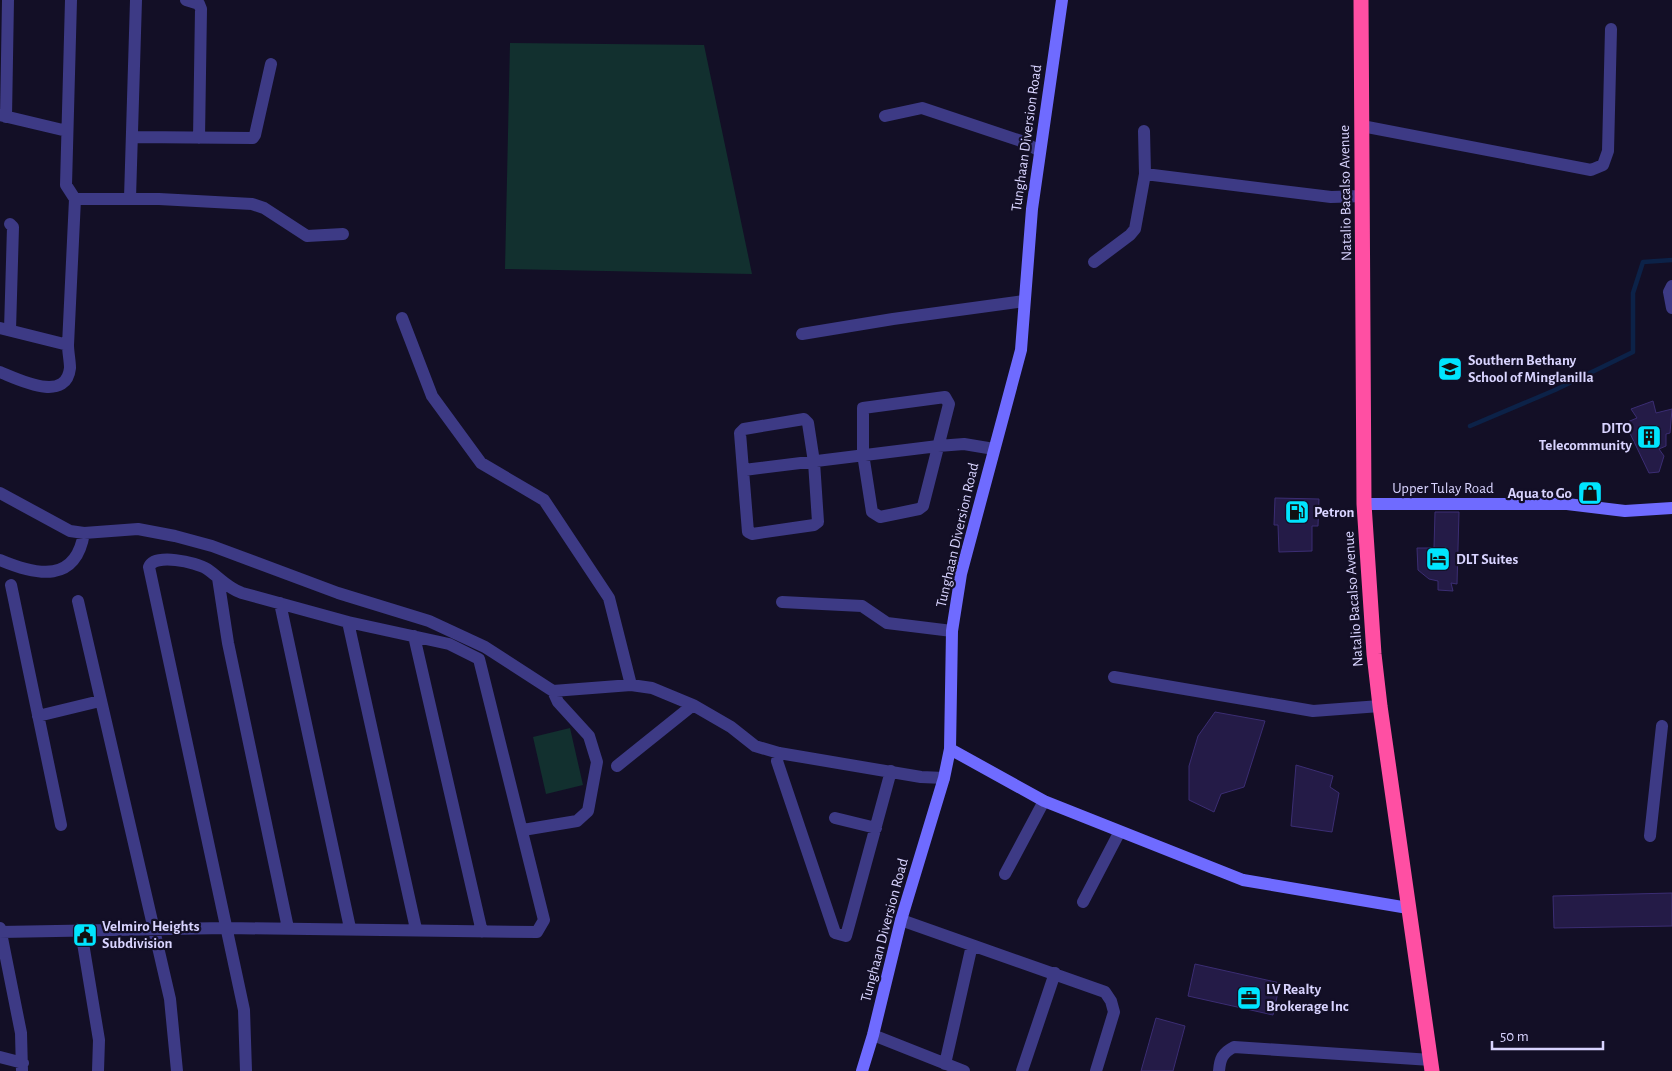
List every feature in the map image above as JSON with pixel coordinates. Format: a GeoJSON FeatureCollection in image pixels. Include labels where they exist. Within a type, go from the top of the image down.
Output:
{"type":"FeatureCollection","features":[{"type":"Feature","properties":{"kind":"highway","name":"Natalio Bacalso Avenue"},"geometry":{"type":"LineString","coordinates":[[1361,0],[1364,504],[1374,654],[1380,706],[1431,1065]]}},
{"type":"Feature","properties":{"kind":"street"},"geometry":{"type":"LineString","coordinates":[[8,0],[3,116],[67,131]]}},
{"type":"Feature","properties":{"kind":"street"},"geometry":{"type":"LineString","coordinates":[[0,372],[37,386],[49,388],[60,385],[67,379],[70,369],[68,345],[75,198],[66,185],[71,0]]}},
{"type":"Feature","properties":{"kind":"street"},"geometry":{"type":"LineString","coordinates":[[130,198],[136,0]]}},
{"type":"Feature","properties":{"kind":"street"},"geometry":{"type":"LineString","coordinates":[[186,0],[199,4],[201,9],[199,138]]}},
{"type":"Feature","properties":{"kind":"street","name":"Tunghaan Diversion Road"},"geometry":{"type":"LineString","coordinates":[[862,1071],[873,1035],[901,920],[944,778],[950,749],[952,631],[961,574],[1021,350],[1024,301],[1040,151],[1062,0]]}},
{"type":"Feature","properties":{"kind":"street"},"geometry":{"type":"LineString","coordinates":[[1362,126],[1591,170],[1603,165],[1608,151],[1611,29]]}},
{"type":"Feature","properties":{"kind":"street"},"geometry":{"type":"LineString","coordinates":[[132,137],[254,137],[271,64]]}},
{"type":"Feature","properties":{"kind":"street"},"geometry":{"type":"LineString","coordinates":[[885,116],[909,109],[927,109],[1021,141],[1040,151]]}},
{"type":"Feature","properties":{"kind":"street"},"geometry":{"type":"LineString","coordinates":[[1094,262],[1133,232],[1145,174],[1144,132]]}},
{"type":"Feature","properties":{"kind":"street"},"geometry":{"type":"LineString","coordinates":[[1145,174],[1331,197],[1363,196]]}},
{"type":"Feature","properties":{"kind":"street"},"geometry":{"type":"LineString","coordinates":[[75,198],[130,198],[252,204],[264,208],[307,236],[343,234]]}},
{"type":"Feature","properties":{"kind":"street"},"geometry":{"type":"LineString","coordinates":[[10,224],[13,227],[5,329],[68,345]]}},
{"type":"Feature","properties":{"kind":"street"},"geometry":{"type":"LineString","coordinates":[[1672,286],[1669,292],[1672,308]]}},
{"type":"Feature","properties":{"kind":"street"},"geometry":{"type":"LineString","coordinates":[[802,334],[1024,301]]}},
{"type":"Feature","properties":{"kind":"street"},"geometry":{"type":"LineString","coordinates":[[402,318],[432,396],[481,463],[544,500],[608,598],[631,684]]}},
{"type":"Feature","properties":{"kind":"street"},"geometry":{"type":"LineString","coordinates":[[945,397],[949,404],[923,506],[919,510],[880,517],[872,512],[863,454],[863,408],[945,397]]}},
{"type":"Feature","properties":{"kind":"street"},"geometry":{"type":"LineString","coordinates":[[804,419],[808,423],[814,462],[819,519],[816,524],[752,534],[746,530],[744,470],[740,436],[742,431],[804,419]]}},
{"type":"Feature","properties":{"kind":"street"},"geometry":{"type":"LineString","coordinates":[[744,470],[938,446],[964,444],[994,448]]}},
{"type":"Feature","properties":{"kind":"street"},"geometry":{"type":"LineString","coordinates":[[0,493],[70,531],[84,533],[138,529],[212,546],[338,593],[429,621],[485,647],[553,691],[558,702],[589,736],[597,762],[588,811],[577,822],[523,830]]}},
{"type":"Feature","properties":{"kind":"street","name":"Upper Tulay Road"},"geometry":{"type":"LineString","coordinates":[[1364,504],[1567,504],[1625,511],[1672,508]]}},
{"type":"Feature","properties":{"kind":"street"},"geometry":{"type":"LineString","coordinates":[[0,560],[16,567],[51,572],[66,567],[74,561],[81,550],[84,533]]}},
{"type":"Feature","properties":{"kind":"street"},"geometry":{"type":"LineString","coordinates":[[0,1057],[22,1067],[22,1033],[0,930],[81,931],[225,928],[350,928],[537,932],[542,927],[544,920],[480,659],[449,644],[348,622],[230,589],[205,568],[175,560],[155,560],[149,567],[225,928],[244,1010],[246,1071]]}},
{"type":"Feature","properties":{"kind":"street"},"geometry":{"type":"LineString","coordinates":[[218,578],[228,643],[288,928]]}},
{"type":"Feature","properties":{"kind":"street"},"geometry":{"type":"LineString","coordinates":[[11,585],[61,825]]}},
{"type":"Feature","properties":{"kind":"street"},"geometry":{"type":"LineString","coordinates":[[78,602],[170,999],[177,1071]]}},
{"type":"Feature","properties":{"kind":"street"},"geometry":{"type":"LineString","coordinates":[[782,602],[862,606],[887,623],[952,631]]}},
{"type":"Feature","properties":{"kind":"street"},"geometry":{"type":"LineString","coordinates":[[280,603],[350,928]]}},
{"type":"Feature","properties":{"kind":"street"},"geometry":{"type":"LineString","coordinates":[[348,622],[416,929]]}},
{"type":"Feature","properties":{"kind":"street"},"geometry":{"type":"LineString","coordinates":[[414,636],[482,932]]}},
{"type":"Feature","properties":{"kind":"street"},"geometry":{"type":"LineString","coordinates":[[1114,677],[1313,711],[1380,706]]}},
{"type":"Feature","properties":{"kind":"street"},"geometry":{"type":"LineString","coordinates":[[553,691],[631,684],[652,688],[693,705],[731,727],[755,746],[778,753],[921,777],[944,778]]}},
{"type":"Feature","properties":{"kind":"street"},"geometry":{"type":"LineString","coordinates":[[38,716],[100,701]]}},
{"type":"Feature","properties":{"kind":"street"},"geometry":{"type":"LineString","coordinates":[[617,766],[693,705]]}},
{"type":"Feature","properties":{"kind":"street"},"geometry":{"type":"LineString","coordinates":[[1650,836],[1662,726]]}},
{"type":"Feature","properties":{"kind":"street"},"geometry":{"type":"LineString","coordinates":[[950,749],[1044,801],[1243,880],[1408,908]]}},
{"type":"Feature","properties":{"kind":"street"},"geometry":{"type":"LineString","coordinates":[[778,753],[778,761],[835,933],[846,936],[891,771]]}},
{"type":"Feature","properties":{"kind":"street"},"geometry":{"type":"LineString","coordinates":[[1005,874],[1044,801]]}},
{"type":"Feature","properties":{"kind":"street"},"geometry":{"type":"LineString","coordinates":[[834,818],[876,828]]}},
{"type":"Feature","properties":{"kind":"street"},"geometry":{"type":"LineString","coordinates":[[1083,902],[1119,832]]}},
{"type":"Feature","properties":{"kind":"street"},"geometry":{"type":"LineString","coordinates":[[901,920],[1105,992],[1111,1001],[1114,1012],[1096,1071]]}},
{"type":"Feature","properties":{"kind":"street"},"geometry":{"type":"LineString","coordinates":[[81,931],[99,1040],[98,1071]]}},
{"type":"Feature","properties":{"kind":"street"},"geometry":{"type":"LineString","coordinates":[[945,1064],[972,946]]}},
{"type":"Feature","properties":{"kind":"street"},"geometry":{"type":"LineString","coordinates":[[1022,1071],[1055,973]]}},
{"type":"Feature","properties":{"kind":"street"},"geometry":{"type":"LineString","coordinates":[[873,1035],[964,1071]]}},
{"type":"Feature","properties":{"kind":"street"},"geometry":{"type":"LineString","coordinates":[[1219,1071],[1220,1059],[1225,1052],[1234,1048],[1431,1065]]}},
{"type":"Feature","properties":{"kind":"green space"},"geometry":{"type":"Polygon","coordinates":[[[510,43],[704,45],[752,274],[505,269],[510,43]]]}},
{"type":"Feature","properties":{"kind":"green space"},"geometry":{"type":"Polygon","coordinates":[[[570,728],[583,785],[546,794],[533,737],[570,728]]]}},
{"type":"Feature","properties":{"kind":"building","name":"DITO Telecommunity"},"geometry":{"type":"Polygon","coordinates":[[[1653,401],[1656,413],[1672,409],[1670,433],[1666,434],[1666,446],[1659,449],[1664,456],[1659,472],[1649,473],[1625,423],[1637,418],[1631,409],[1653,401]]]}},
{"type":"Feature","properties":{"kind":"building"},"geometry":{"type":"Polygon","coordinates":[[[1275,498],[1319,499],[1318,526],[1312,526],[1312,551],[1279,552],[1278,525],[1274,525],[1275,498]]]}},
{"type":"Feature","properties":{"kind":"building","name":"DLT Suites"},"geometry":{"type":"Polygon","coordinates":[[[1435,512],[1459,512],[1457,584],[1451,583],[1453,591],[1438,590],[1438,581],[1429,579],[1418,570],[1417,548],[1434,548],[1435,512]]]}},
{"type":"Feature","properties":{"kind":"building"},"geometry":{"type":"Polygon","coordinates":[[[1215,712],[1265,721],[1244,787],[1221,794],[1214,812],[1189,800],[1189,766],[1198,736],[1215,712]]]}},
{"type":"Feature","properties":{"kind":"building"},"geometry":{"type":"Polygon","coordinates":[[[1296,765],[1333,776],[1330,787],[1339,793],[1332,832],[1291,826],[1296,765]]]}},
{"type":"Feature","properties":{"kind":"building"},"geometry":{"type":"Polygon","coordinates":[[[1672,893],[1672,926],[1554,928],[1553,896],[1672,893]]]}},
{"type":"Feature","properties":{"kind":"building"},"geometry":{"type":"Polygon","coordinates":[[[1195,964],[1280,983],[1273,1015],[1188,996],[1195,964]]]}},
{"type":"Feature","properties":{"kind":"building"},"geometry":{"type":"Polygon","coordinates":[[[1156,1018],[1185,1026],[1173,1071],[1141,1071],[1156,1018]]]}},
{"type":"Feature","properties":{"kind":"waterway"},"geometry":{"type":"LineString","coordinates":[[1470,426],[1555,390],[1633,352],[1633,293],[1643,262],[1672,260]]}},
{"type":"Feature","properties":{"kind":"place","name":"Southern Bethany School of Minglanilla"},"geometry":{"type":"Point","coordinates":[1450,369]}},
{"type":"Feature","properties":{"kind":"place","name":"DITO Telecommunity"},"geometry":{"type":"Point","coordinates":[1649,437]}},
{"type":"Feature","properties":{"kind":"place","name":"Aqua to Go"},"geometry":{"type":"Point","coordinates":[1590,493]}},
{"type":"Feature","properties":{"kind":"place","name":"Petron"},"geometry":{"type":"Point","coordinates":[1297,512]}},
{"type":"Feature","properties":{"kind":"place","name":"DLT Suites"},"geometry":{"type":"Point","coordinates":[1438,559]}},
{"type":"Feature","properties":{"kind":"place","name":"Velmiro Heights Subdivision"},"geometry":{"type":"Point","coordinates":[85,935]}},
{"type":"Feature","properties":{"kind":"place","name":"LV Realty Brokerage Inc"},"geometry":{"type":"Point","coordinates":[1249,998]}}]}
